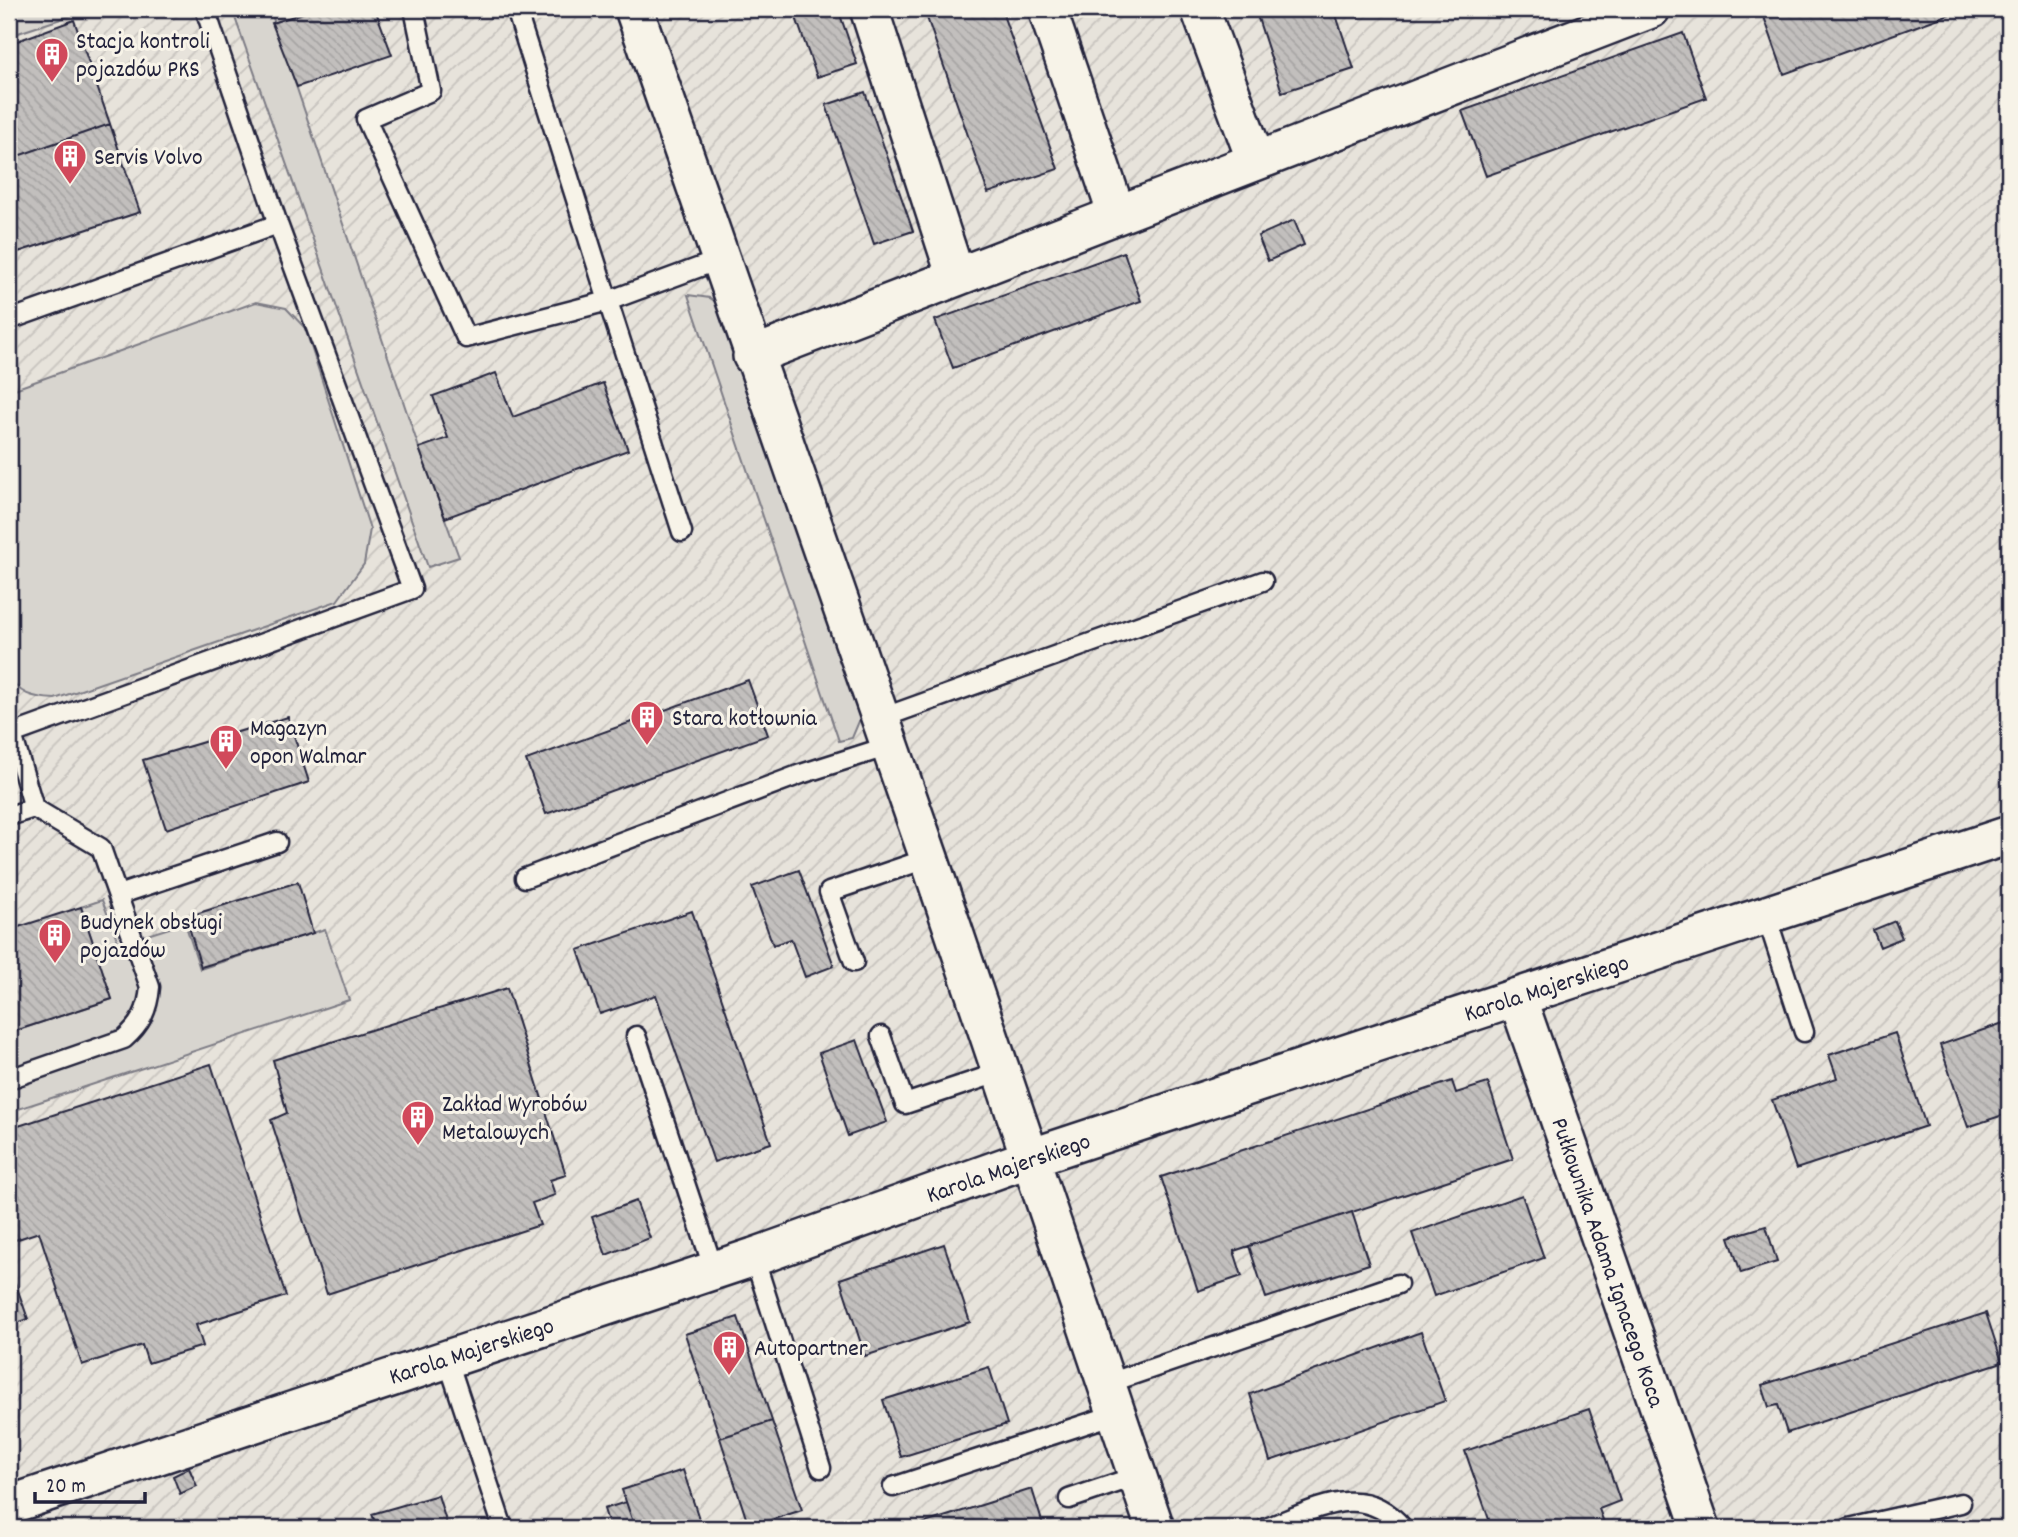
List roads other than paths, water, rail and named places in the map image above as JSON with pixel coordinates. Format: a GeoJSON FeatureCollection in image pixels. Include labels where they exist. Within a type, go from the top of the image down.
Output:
{"type":"FeatureCollection","features":[{"type":"Feature","properties":{"kind":"street"},"geometry":{"type":"LineString","coordinates":[[634,9],[752,356],[929,858],[1154,1528]]}},
{"type":"Feature","properties":{"kind":"street"},"geometry":{"type":"LineString","coordinates":[[869,9],[956,277]]}},
{"type":"Feature","properties":{"kind":"street"},"geometry":{"type":"LineString","coordinates":[[1047,9],[1117,215]]}},
{"type":"Feature","properties":{"kind":"street"},"geometry":{"type":"LineString","coordinates":[[1200,9],[1256,161]]}},
{"type":"Feature","properties":{"kind":"street"},"geometry":{"type":"LineString","coordinates":[[752,356],[1651,9]]}},
{"type":"Feature","properties":{"kind":"street","name":"Karola Majerskiego"},"geometry":{"type":"LineString","coordinates":[[9,1505],[754,1257],[1030,1158],[2009,835]]}},
{"type":"Feature","properties":{"kind":"street","name":"Pułkownika Adama Ignacego Koca"},"geometry":{"type":"LineString","coordinates":[[1517,996],[1701,1528]]}},
{"type":"Feature","properties":{"kind":"lane"},"geometry":{"type":"LineString","coordinates":[[9,1079],[124,1039],[140,1022],[149,1001],[150,987],[101,848],[34,808],[10,730],[412,589],[278,224],[205,9]]}},
{"type":"Feature","properties":{"kind":"lane"},"geometry":{"type":"LineString","coordinates":[[414,9],[431,91],[366,119],[466,338],[608,302],[719,260]]}},
{"type":"Feature","properties":{"kind":"lane"},"geometry":{"type":"LineString","coordinates":[[516,9],[682,533]]}},
{"type":"Feature","properties":{"kind":"lane"},"geometry":{"type":"LineString","coordinates":[[9,320],[278,224]]}},
{"type":"Feature","properties":{"kind":"lane"},"geometry":{"type":"LineString","coordinates":[[525,878],[801,774],[884,732],[1262,581]]}},
{"type":"Feature","properties":{"kind":"lane"},"geometry":{"type":"LineString","coordinates":[[9,816],[34,808]]}},
{"type":"Feature","properties":{"kind":"lane"},"geometry":{"type":"LineString","coordinates":[[118,895],[277,842]]}},
{"type":"Feature","properties":{"kind":"lane"},"geometry":{"type":"LineString","coordinates":[[854,962],[829,892],[929,858]]}},
{"type":"Feature","properties":{"kind":"lane"},"geometry":{"type":"LineString","coordinates":[[1766,915],[1804,1032]]}},
{"type":"Feature","properties":{"kind":"lane"},"geometry":{"type":"LineString","coordinates":[[636,1036],[714,1270]]}},
{"type":"Feature","properties":{"kind":"lane"},"geometry":{"type":"LineString","coordinates":[[881,1036],[905,1104],[1001,1072]]}},
{"type":"Feature","properties":{"kind":"lane"},"geometry":{"type":"LineString","coordinates":[[754,1257],[821,1468]]}},
{"type":"Feature","properties":{"kind":"lane"},"geometry":{"type":"LineString","coordinates":[[893,1487],[1398,1284]]}},
{"type":"Feature","properties":{"kind":"lane"},"geometry":{"type":"LineString","coordinates":[[447,1358],[503,1528]]}},
{"type":"Feature","properties":{"kind":"lane"},"geometry":{"type":"LineString","coordinates":[[1069,1499],[1137,1476]]}},
{"type":"Feature","properties":{"kind":"lane"},"geometry":{"type":"LineString","coordinates":[[1266,1528],[1333,1503],[1357,1501],[1375,1503],[1392,1515],[1403,1528]]}},
{"type":"Feature","properties":{"kind":"lane"},"geometry":{"type":"LineString","coordinates":[[1849,1528],[1961,1503]]}},
{"type":"Feature","properties":{"kind":"place","name":"Stacja kontroli pojazdów PKS"},"geometry":{"type":"Point","coordinates":[52,84]}},
{"type":"Feature","properties":{"kind":"place","name":"Servis Volvo"},"geometry":{"type":"Point","coordinates":[70,186]}},
{"type":"Feature","properties":{"kind":"place","name":"Stara kotłownia"},"geometry":{"type":"Point","coordinates":[647,747]}},
{"type":"Feature","properties":{"kind":"place","name":"Magazyn opon Walmar"},"geometry":{"type":"Point","coordinates":[226,771]}},
{"type":"Feature","properties":{"kind":"place","name":"Budynek obsługi pojazdów"},"geometry":{"type":"Point","coordinates":[55,965]}},
{"type":"Feature","properties":{"kind":"place","name":"Zakład Wyrobów Metalowych"},"geometry":{"type":"Point","coordinates":[418,1147]}},
{"type":"Feature","properties":{"kind":"place","name":"Autopartner"},"geometry":{"type":"Point","coordinates":[729,1377]}}]}
